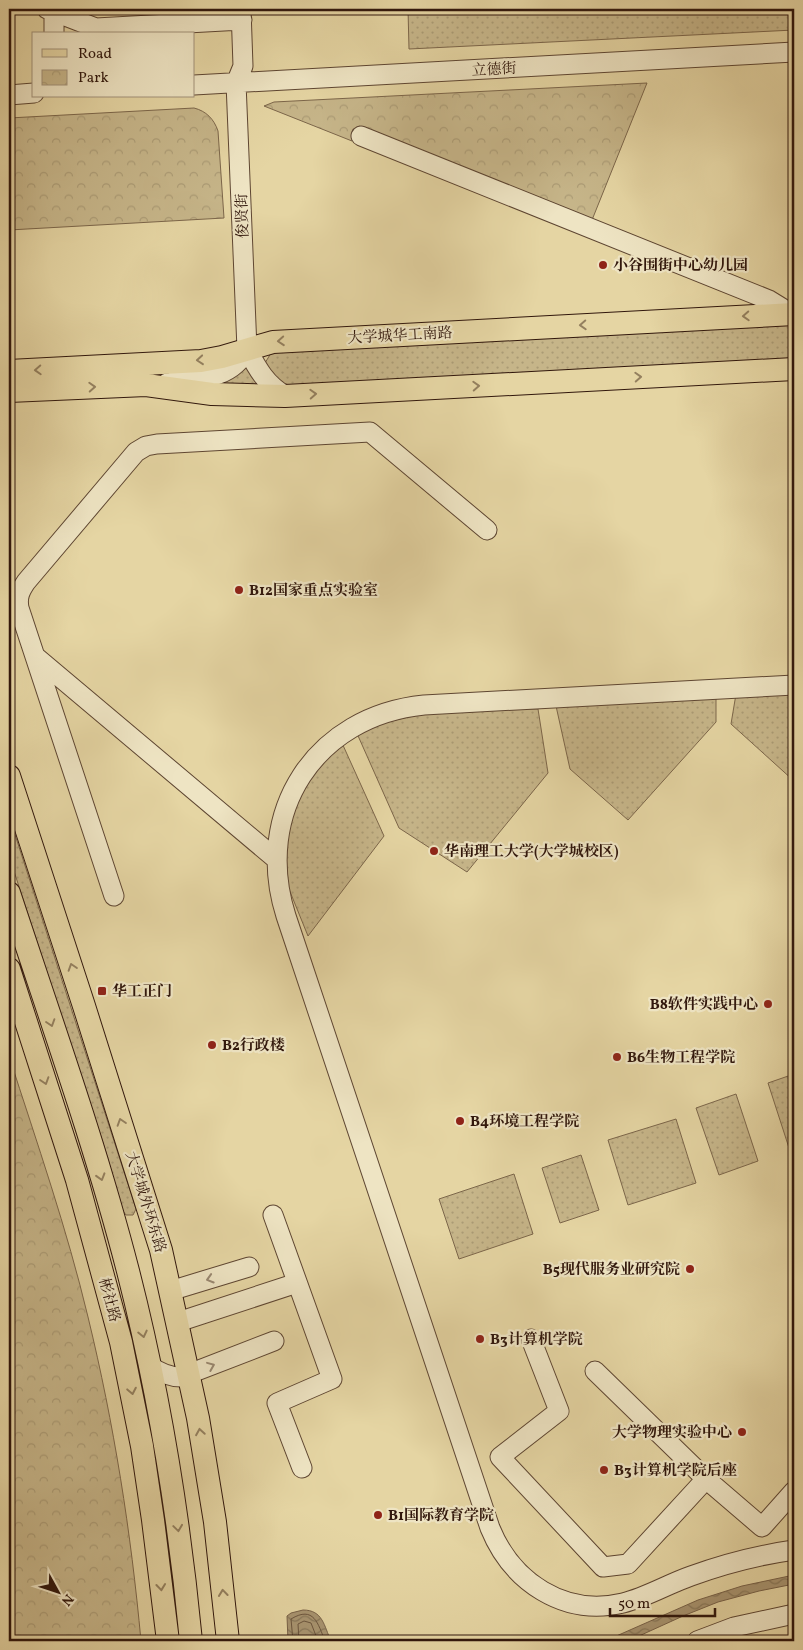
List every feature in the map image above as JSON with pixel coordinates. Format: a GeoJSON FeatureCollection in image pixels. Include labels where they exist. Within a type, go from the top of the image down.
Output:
{"type":"FeatureCollection","features":[{"type":"Feature","properties":{"kind":"main road","name":"大学城华工南路"},"geometry":{"type":"LineString","coordinates":[[9,371],[201,361],[282,341],[790,314]]}},
{"type":"Feature","properties":{"kind":"main road"},"geometry":{"type":"LineString","coordinates":[[9,391],[146,385],[212,394],[286,396],[794,369]]}},
{"type":"Feature","properties":{"kind":"main road","name":"大学城外环东路"},"geometry":{"type":"LineString","coordinates":[[9,776],[88,1015],[151,1215],[178,1322],[198,1418],[215,1522],[228,1641]]}},
{"type":"Feature","properties":{"kind":"main road"},"geometry":{"type":"LineString","coordinates":[[9,893],[116,1226],[134,1295],[162,1425],[180,1536],[191,1641]]}},
{"type":"Feature","properties":{"kind":"main road","name":"彬社路"},"geometry":{"type":"LineString","coordinates":[[9,968],[77,1180],[121,1342],[142,1446],[168,1641]]}},
{"type":"Feature","properties":{"kind":"main road"},"geometry":{"type":"LineString","coordinates":[[116,1226],[132,1227],[151,1215]]}},
{"type":"Feature","properties":{"kind":"main road"},"geometry":{"type":"LineString","coordinates":[[173,1494],[175,1482],[182,1474],[188,1472],[194,1472],[204,1477],[209,1488]]}},
{"type":"Feature","properties":{"kind":"street"},"geometry":{"type":"LineString","coordinates":[[50,10],[96,28],[242,14],[244,66],[236,82]]}},
{"type":"Feature","properties":{"kind":"street"},"geometry":{"type":"LineString","coordinates":[[50,10],[54,32]]}},
{"type":"Feature","properties":{"kind":"street","name":"立德街"},"geometry":{"type":"LineString","coordinates":[[195,85],[794,52]]}},
{"type":"Feature","properties":{"kind":"street","name":"俊贤街"},"geometry":{"type":"LineString","coordinates":[[236,82],[247,349],[264,378],[286,396]]}},
{"type":"Feature","properties":{"kind":"street"},"geometry":{"type":"LineString","coordinates":[[9,95],[32,93]]}},
{"type":"Feature","properties":{"kind":"street"},"geometry":{"type":"LineString","coordinates":[[361,136],[769,300],[790,314]]}},
{"type":"Feature","properties":{"kind":"street"},"geometry":{"type":"LineString","coordinates":[[146,385],[219,375],[238,361],[247,349]]}},
{"type":"Feature","properties":{"kind":"street"},"geometry":{"type":"LineString","coordinates":[[114,896],[19,608],[18,600],[20,591],[26,582],[136,452],[146,446],[370,432],[487,530]]}},
{"type":"Feature","properties":{"kind":"street"},"geometry":{"type":"LineString","coordinates":[[36,658],[276,859]]}},
{"type":"Feature","properties":{"kind":"street"},"geometry":{"type":"LineString","coordinates":[[794,685],[424,705],[404,707],[376,716],[362,721],[333,741],[302,775],[293,790],[282,820],[276,859],[278,888],[289,926],[490,1528],[507,1560],[524,1578],[543,1591],[568,1602],[596,1606],[635,1600],[710,1570],[756,1557],[794,1550]]}},
{"type":"Feature","properties":{"kind":"street"},"geometry":{"type":"LineString","coordinates":[[273,1215],[332,1379],[277,1403],[302,1468]]}},
{"type":"Feature","properties":{"kind":"street"},"geometry":{"type":"LineString","coordinates":[[170,1291],[249,1267]]}},
{"type":"Feature","properties":{"kind":"street"},"geometry":{"type":"LineString","coordinates":[[178,1322],[297,1283]]}},
{"type":"Feature","properties":{"kind":"street"},"geometry":{"type":"LineString","coordinates":[[531,1339],[559,1411],[500,1457],[603,1567],[628,1564],[706,1479]]}},
{"type":"Feature","properties":{"kind":"street"},"geometry":{"type":"LineString","coordinates":[[150,1366],[172,1377],[189,1375],[274,1341]]}},
{"type":"Feature","properties":{"kind":"street"},"geometry":{"type":"LineString","coordinates":[[595,1371],[706,1479],[762,1527],[794,1491]]}},
{"type":"Feature","properties":{"kind":"street"},"geometry":{"type":"LineString","coordinates":[[697,1641],[734,1628],[794,1614]]}},
{"type":"Feature","properties":{"kind":"green space"},"geometry":{"type":"Polygon","coordinates":[[[408,9],[794,9],[794,30],[409,49],[408,9]]]}},
{"type":"Feature","properties":{"kind":"green space"},"geometry":{"type":"Polygon","coordinates":[[[647,83],[592,220],[359,126],[352,141],[264,106],[274,102],[647,83]]]}},
{"type":"Feature","properties":{"kind":"green space"},"geometry":{"type":"Polygon","coordinates":[[[194,108],[209,116],[218,131],[224,218],[9,230],[9,118],[194,108]]]}},
{"type":"Feature","properties":{"kind":"green space"},"geometry":{"type":"Polygon","coordinates":[[[794,319],[794,363],[293,386],[279,382],[265,363],[271,353],[794,319]]]}},
{"type":"Feature","properties":{"kind":"green space"},"geometry":{"type":"Polygon","coordinates":[[[246,366],[263,386],[202,386],[246,366]]]}},
{"type":"Feature","properties":{"kind":"green space"},"geometry":{"type":"Polygon","coordinates":[[[794,690],[794,781],[731,724],[736,694],[794,690]]]}},
{"type":"Feature","properties":{"kind":"green space"},"geometry":{"type":"Polygon","coordinates":[[[716,693],[716,722],[628,820],[570,769],[556,706],[716,693]]]}},
{"type":"Feature","properties":{"kind":"green space"},"geometry":{"type":"Polygon","coordinates":[[[449,708],[538,709],[548,773],[467,872],[399,828],[355,729],[449,708]]]}},
{"type":"Feature","properties":{"kind":"green space"},"geometry":{"type":"Polygon","coordinates":[[[342,743],[384,836],[308,936],[278,862],[308,770],[342,743]]]}},
{"type":"Feature","properties":{"kind":"green space"},"geometry":{"type":"Polygon","coordinates":[[[9,816],[136,1209],[133,1215],[126,1215],[123,1211],[105,1149],[9,856],[9,816]]]}},
{"type":"Feature","properties":{"kind":"green space"},"geometry":{"type":"Polygon","coordinates":[[[9,1056],[71,1251],[88,1317],[114,1438],[132,1559],[141,1641],[9,1641],[9,1056]]]}},
{"type":"Feature","properties":{"kind":"green space"},"geometry":{"type":"Polygon","coordinates":[[[794,1074],[794,1150],[790,1151],[768,1083],[794,1074]]]}},
{"type":"Feature","properties":{"kind":"green space"},"geometry":{"type":"Polygon","coordinates":[[[736,1094],[758,1161],[719,1175],[696,1108],[736,1094]]]}},
{"type":"Feature","properties":{"kind":"green space"},"geometry":{"type":"Polygon","coordinates":[[[676,1119],[696,1183],[628,1205],[608,1140],[676,1119]]]}},
{"type":"Feature","properties":{"kind":"green space"},"geometry":{"type":"Polygon","coordinates":[[[581,1155],[599,1210],[560,1223],[542,1168],[581,1155]]]}},
{"type":"Feature","properties":{"kind":"green space"},"geometry":{"type":"Polygon","coordinates":[[[514,1174],[533,1234],[459,1259],[439,1199],[514,1174]]]}},
{"type":"Feature","properties":{"kind":"water"},"geometry":{"type":"Polygon","coordinates":[[[794,1575],[794,1584],[718,1602],[628,1641],[605,1641],[698,1600],[742,1586],[794,1575]]]}},
{"type":"Feature","properties":{"kind":"water"},"geometry":{"type":"Polygon","coordinates":[[[303,1610],[310,1611],[319,1616],[331,1641],[288,1641],[287,1616],[303,1610]]]}},
{"type":"Feature","properties":{"kind":"place","name":"小谷围街中心幼儿园"},"geometry":{"type":"Point","coordinates":[603,265]}},
{"type":"Feature","properties":{"kind":"place","name":"B12国家重点实验室"},"geometry":{"type":"Point","coordinates":[239,590]}},
{"type":"Feature","properties":{"kind":"place","name":"华南理工大学(大学城校区)"},"geometry":{"type":"Point","coordinates":[434,851]}},
{"type":"Feature","properties":{"kind":"place","name":"华工正门"},"geometry":{"type":"Point","coordinates":[102,991]}},
{"type":"Feature","properties":{"kind":"place","name":"B8软件实践中心"},"geometry":{"type":"Point","coordinates":[768,1004]}},
{"type":"Feature","properties":{"kind":"place","name":"B2行政楼"},"geometry":{"type":"Point","coordinates":[212,1045]}},
{"type":"Feature","properties":{"kind":"place","name":"B6生物工程学院"},"geometry":{"type":"Point","coordinates":[617,1057]}},
{"type":"Feature","properties":{"kind":"place","name":"B4环境工程学院"},"geometry":{"type":"Point","coordinates":[460,1121]}},
{"type":"Feature","properties":{"kind":"place","name":"B5现代服务业研究院"},"geometry":{"type":"Point","coordinates":[690,1269]}},
{"type":"Feature","properties":{"kind":"place","name":"B3计算机学院"},"geometry":{"type":"Point","coordinates":[480,1339]}},
{"type":"Feature","properties":{"kind":"place","name":"大学物理实验中心"},"geometry":{"type":"Point","coordinates":[742,1432]}},
{"type":"Feature","properties":{"kind":"place","name":"B3计算机学院后座"},"geometry":{"type":"Point","coordinates":[604,1470]}},
{"type":"Feature","properties":{"kind":"place","name":"B1国际教育学院"},"geometry":{"type":"Point","coordinates":[378,1515]}}]}
